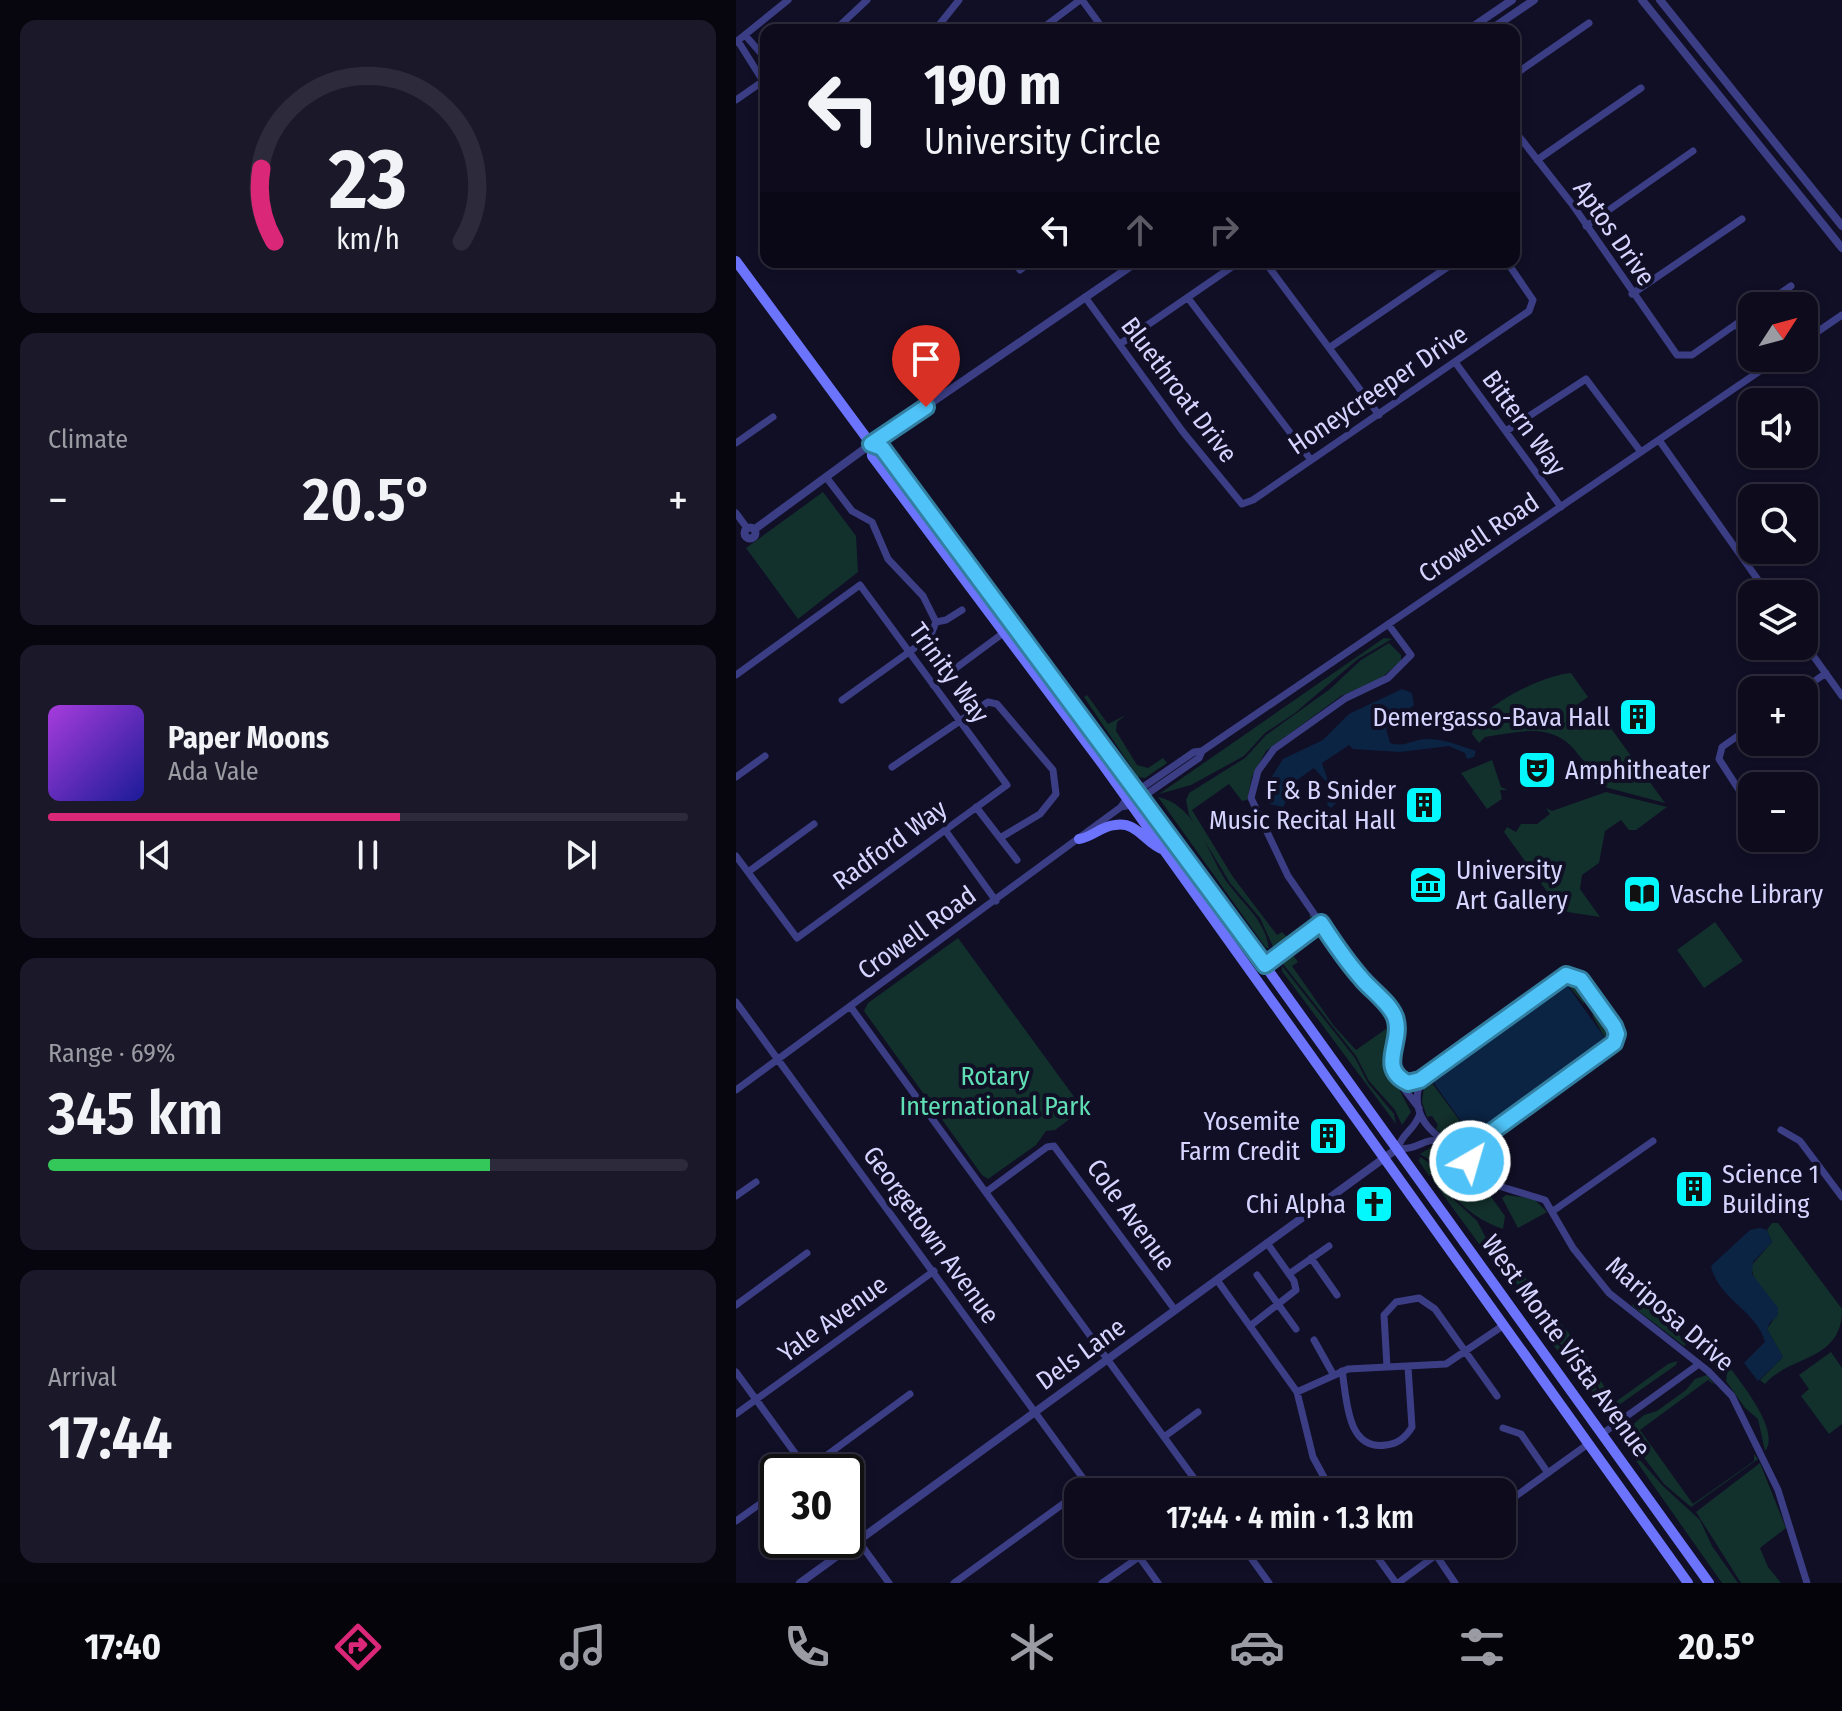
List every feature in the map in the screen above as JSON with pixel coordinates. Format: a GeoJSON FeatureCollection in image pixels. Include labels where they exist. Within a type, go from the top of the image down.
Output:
{"type":"FeatureCollection","features":[{"type":"Feature","properties":{"kind":"main road","name":"West Monte Vista Avenue"},"geometry":{"type":"LineString","coordinates":[[736,261],[871,444],[872,456],[1002,634],[1265,965],[1709,1583]]}},
{"type":"Feature","properties":{"kind":"main road","name":"West Monte Vista Avenue"},"geometry":{"type":"LineString","coordinates":[[871,444],[882,448],[1164,850],[1688,1583]]}},
{"type":"Feature","properties":{"kind":"main road"},"geometry":{"type":"LineString","coordinates":[[1079,839],[1090,837],[1108,826],[1123,824],[1135,828],[1152,846],[1164,850]]}},
{"type":"Feature","properties":{"kind":"street"},"geometry":{"type":"LineString","coordinates":[[740,39],[788,0]]}},
{"type":"Feature","properties":{"kind":"street"},"geometry":{"type":"LineString","coordinates":[[844,24],[867,0]]}},
{"type":"Feature","properties":{"kind":"street"},"geometry":{"type":"LineString","coordinates":[[940,24],[959,0]]}},
{"type":"Feature","properties":{"kind":"street"},"geometry":{"type":"LineString","coordinates":[[1046,24],[1081,0],[1099,24]]}},
{"type":"Feature","properties":{"kind":"street"},"geometry":{"type":"LineString","coordinates":[[1477,24],[1512,0]]}},
{"type":"Feature","properties":{"kind":"street"},"geometry":{"type":"LineString","coordinates":[[1499,24],[1534,0]]}},
{"type":"Feature","properties":{"kind":"street"},"geometry":{"type":"LineString","coordinates":[[1642,0],[1842,248]]}},
{"type":"Feature","properties":{"kind":"street"},"geometry":{"type":"LineString","coordinates":[[1660,0],[1842,226]]}},
{"type":"Feature","properties":{"kind":"street"},"geometry":{"type":"LineString","coordinates":[[1668,0],[1672,15]]}},
{"type":"Feature","properties":{"kind":"street"},"geometry":{"type":"LineString","coordinates":[[1520,71],[1589,23]]}},
{"type":"Feature","properties":{"kind":"street"},"geometry":{"type":"LineString","coordinates":[[736,29],[760,72]]}},
{"type":"Feature","properties":{"kind":"street"},"geometry":{"type":"LineString","coordinates":[[740,39],[760,54]]}},
{"type":"Feature","properties":{"kind":"street"},"geometry":{"type":"LineString","coordinates":[[736,100],[760,83]]}},
{"type":"Feature","properties":{"kind":"street"},"geometry":{"type":"LineString","coordinates":[[1537,160],[1641,88]]}},
{"type":"Feature","properties":{"kind":"street","name":"Aptos Drive"},"geometry":{"type":"LineString","coordinates":[[1520,138],[1674,352],[1682,357],[1692,355],[1736,324]]}},
{"type":"Feature","properties":{"kind":"street"},"geometry":{"type":"LineString","coordinates":[[1586,226],[1693,151]]}},
{"type":"Feature","properties":{"kind":"street"},"geometry":{"type":"LineString","coordinates":[[1632,294],[1742,219]]}},
{"type":"Feature","properties":{"kind":"street"},"geometry":{"type":"LineString","coordinates":[[736,543],[871,444],[1128,268]]}},
{"type":"Feature","properties":{"kind":"street"},"geometry":{"type":"LineString","coordinates":[[1120,344],[1230,268]]}},
{"type":"Feature","properties":{"kind":"street"},"geometry":{"type":"LineString","coordinates":[[1269,268],[1379,415]]}},
{"type":"Feature","properties":{"kind":"street"},"geometry":{"type":"LineString","coordinates":[[1329,348],[1446,268]]}},
{"type":"Feature","properties":{"kind":"street","name":"Honeycreeper Drive"},"geometry":{"type":"LineString","coordinates":[[1242,504],[1379,415],[1529,311],[1533,304],[1511,268]]}},
{"type":"Feature","properties":{"kind":"street"},"geometry":{"type":"LineString","coordinates":[[1782,292],[1791,286]]}},
{"type":"Feature","properties":{"kind":"street","name":"Bluethroat Drive"},"geometry":{"type":"LineString","coordinates":[[1085,297],[1233,497],[1242,504]]}},
{"type":"Feature","properties":{"kind":"street"},"geometry":{"type":"LineString","coordinates":[[1188,298],[1311,460]]}},
{"type":"Feature","properties":{"kind":"street"},"geometry":{"type":"LineString","coordinates":[[1818,331],[1842,315]]}},
{"type":"Feature","properties":{"kind":"street","name":"Bittern Way"},"geometry":{"type":"LineString","coordinates":[[1455,362],[1561,507]]}},
{"type":"Feature","properties":{"kind":"street","name":"Crowell Road"},"geometry":{"type":"LineString","coordinates":[[736,1090],[1131,800],[1199,758],[1202,751],[1759,372]]}},
{"type":"Feature","properties":{"kind":"street"},"geometry":{"type":"LineString","coordinates":[[1506,431],[1586,379],[1641,452]]}},
{"type":"Feature","properties":{"kind":"street"},"geometry":{"type":"LineString","coordinates":[[736,443],[773,417]]}},
{"type":"Feature","properties":{"kind":"street"},"geometry":{"type":"LineString","coordinates":[[1659,440],[1758,580]]}},
{"type":"Feature","properties":{"kind":"street"},"geometry":{"type":"LineString","coordinates":[[826,477],[852,511],[872,522],[888,559],[923,596],[936,622],[930,637],[842,700]]}},
{"type":"Feature","properties":{"kind":"street"},"geometry":{"type":"LineString","coordinates":[[736,513],[749,531]]}},
{"type":"Feature","properties":{"kind":"street","name":"Trinity Way"},"geometry":{"type":"LineString","coordinates":[[736,675],[860,585],[1007,785]]}},
{"type":"Feature","properties":{"kind":"street"},"geometry":{"type":"LineString","coordinates":[[936,622],[962,610]]}},
{"type":"Feature","properties":{"kind":"street"},"geometry":{"type":"LineString","coordinates":[[1388,624],[1411,655],[1388,678],[1346,698],[1282,743],[1267,756],[1254,779],[1251,798],[1276,856],[1355,971],[1393,1014],[1396,1026],[1391,1059],[1394,1073],[1429,1128],[1495,1186],[1538,1195],[1553,1211],[1653,1141]]}},
{"type":"Feature","properties":{"kind":"street"},"geometry":{"type":"LineString","coordinates":[[933,685],[1002,634]]}},
{"type":"Feature","properties":{"kind":"street"},"geometry":{"type":"LineString","coordinates":[[1816,660],[1842,696]]}},
{"type":"Feature","properties":{"kind":"street"},"geometry":{"type":"LineString","coordinates":[[1818,679],[1826,673]]}},
{"type":"Feature","properties":{"kind":"street"},"geometry":{"type":"LineString","coordinates":[[892,767],[958,719],[988,702],[997,704],[1010,714],[1056,778],[1056,794],[1046,809],[1000,838]]}},
{"type":"Feature","properties":{"kind":"street"},"geometry":{"type":"LineString","coordinates":[[1738,736],[1723,746],[1719,756],[1720,766],[1738,791]]}},
{"type":"Feature","properties":{"kind":"street"},"geometry":{"type":"LineString","coordinates":[[736,777],[765,756]]}},
{"type":"Feature","properties":{"kind":"street","name":"Radford Way"},"geometry":{"type":"LineString","coordinates":[[748,872],[797,938],[1007,785]]}},
{"type":"Feature","properties":{"kind":"street"},"geometry":{"type":"LineString","coordinates":[[976,807],[1017,860]]}},
{"type":"Feature","properties":{"kind":"street"},"geometry":{"type":"LineString","coordinates":[[736,856],[748,872],[814,824]]}},
{"type":"Feature","properties":{"kind":"street"},"geometry":{"type":"LineString","coordinates":[[945,830],[996,901]]}},
{"type":"Feature","properties":{"kind":"street"},"geometry":{"type":"LineString","coordinates":[[1265,965],[1321,923]]}},
{"type":"Feature","properties":{"kind":"street"},"geometry":{"type":"LineString","coordinates":[[1394,1073],[1408,1083],[1423,1078],[1561,978],[1572,975],[1581,980],[1616,1028],[1615,1041],[1478,1142],[1468,1156],[1473,1167]]}},
{"type":"Feature","properties":{"kind":"street","name":"Georgetown Avenue"},"geometry":{"type":"LineString","coordinates":[[736,1002],[1082,1478]]}},
{"type":"Feature","properties":{"kind":"street"},"geometry":{"type":"LineString","coordinates":[[850,1006],[1194,1478]]}},
{"type":"Feature","properties":{"kind":"street"},"geometry":{"type":"LineString","coordinates":[[1423,1078],[1418,1089],[1420,1110],[1416,1124],[1401,1136],[1398,1148],[1411,1150],[1430,1139],[1478,1142]]}},
{"type":"Feature","properties":{"kind":"street"},"geometry":{"type":"LineString","coordinates":[[1781,1130],[1800,1141],[1842,1197]]}},
{"type":"Feature","properties":{"kind":"street","name":"Cole Avenue"},"geometry":{"type":"LineString","coordinates":[[986,1192],[1053,1145],[1175,1310]]}},
{"type":"Feature","properties":{"kind":"street","name":"Dels Lane"},"geometry":{"type":"LineString","coordinates":[[864,1537],[1398,1148]]}},
{"type":"Feature","properties":{"kind":"street"},"geometry":{"type":"LineString","coordinates":[[736,1196],[756,1182]]}},
{"type":"Feature","properties":{"kind":"street","name":"Mariposa Drive"},"geometry":{"type":"LineString","coordinates":[[1553,1211],[1573,1248],[1604,1288],[1728,1390],[1778,1490],[1807,1583]]}},
{"type":"Feature","properties":{"kind":"street"},"geometry":{"type":"LineString","coordinates":[[1250,1326],[1295,1291],[1289,1274],[1267,1243]]}},
{"type":"Feature","properties":{"kind":"street"},"geometry":{"type":"LineString","coordinates":[[1289,1274],[1329,1246]]}},
{"type":"Feature","properties":{"kind":"street"},"geometry":{"type":"LineString","coordinates":[[736,1305],[807,1253]]}},
{"type":"Feature","properties":{"kind":"street"},"geometry":{"type":"LineString","coordinates":[[1311,1258],[1337,1295]]}},
{"type":"Feature","properties":{"kind":"street","name":"Yale Avenue"},"geometry":{"type":"LineString","coordinates":[[736,1414],[934,1271]]}},
{"type":"Feature","properties":{"kind":"street"},"geometry":{"type":"LineString","coordinates":[[1257,1275],[1296,1329]]}},
{"type":"Feature","properties":{"kind":"street"},"geometry":{"type":"LineString","coordinates":[[1217,1280],[1297,1392],[1313,1457],[1324,1478]]}},
{"type":"Feature","properties":{"kind":"street"},"geometry":{"type":"LineString","coordinates":[[1387,1367],[1383,1320],[1392,1305],[1408,1298],[1419,1298],[1432,1306],[1497,1396]]}},
{"type":"Feature","properties":{"kind":"street"},"geometry":{"type":"LineString","coordinates":[[1297,1392],[1338,1372],[1439,1366],[1504,1325]]}},
{"type":"Feature","properties":{"kind":"street"},"geometry":{"type":"LineString","coordinates":[[1314,1340],[1338,1372],[1353,1428],[1362,1439],[1383,1446],[1401,1440],[1412,1427],[1408,1367]]}},
{"type":"Feature","properties":{"kind":"street"},"geometry":{"type":"LineString","coordinates":[[1602,1434],[1699,1364]]}},
{"type":"Feature","properties":{"kind":"street"},"geometry":{"type":"LineString","coordinates":[[736,1372],[794,1454]]}},
{"type":"Feature","properties":{"kind":"street"},"geometry":{"type":"LineString","coordinates":[[829,1454],[910,1394]]}},
{"type":"Feature","properties":{"kind":"street"},"geometry":{"type":"LineString","coordinates":[[1164,1437],[1198,1412]]}},
{"type":"Feature","properties":{"kind":"street"},"geometry":{"type":"LineString","coordinates":[[1503,1428],[1521,1434],[1548,1473]]}},
{"type":"Feature","properties":{"kind":"street"},"geometry":{"type":"LineString","coordinates":[[1516,1496],[1588,1444]]}},
{"type":"Feature","properties":{"kind":"street"},"geometry":{"type":"LineString","coordinates":[[954,1583],[1064,1503]]}},
{"type":"Feature","properties":{"kind":"street"},"geometry":{"type":"LineString","coordinates":[[736,1521],[760,1504]]}},
{"type":"Feature","properties":{"kind":"street"},"geometry":{"type":"LineString","coordinates":[[864,1549],[889,1583]]}},
{"type":"Feature","properties":{"kind":"street","name":"Dels Lane"},"geometry":{"type":"LineString","coordinates":[[800,1583],[835,1558]]}},
{"type":"Feature","properties":{"kind":"street"},"geometry":{"type":"LineString","coordinates":[[1102,1583],[1138,1558]]}},
{"type":"Feature","properties":{"kind":"street"},"geometry":{"type":"LineString","coordinates":[[1140,1558],[1158,1583]]}},
{"type":"Feature","properties":{"kind":"street"},"geometry":{"type":"LineString","coordinates":[[1251,1558],[1269,1583]]}},
{"type":"Feature","properties":{"kind":"street"},"geometry":{"type":"LineString","coordinates":[[1378,1558],[1397,1583],[1432,1558]]}},
{"type":"Feature","properties":{"kind":"street"},"geometry":{"type":"LineString","coordinates":[[1438,1558],[1455,1583]]}},
{"type":"Feature","properties":{"kind":"green space"},"geometry":{"type":"Polygon","coordinates":[[[823,492],[856,536],[858,572],[798,619],[746,548],[823,492]]]}},
{"type":"Feature","properties":{"kind":"green space"},"geometry":{"type":"Polygon","coordinates":[[[1384,638],[1392,639],[1358,659],[1295,713],[1265,733],[1244,756],[1191,785],[1159,794],[1384,638]]]}},
{"type":"Feature","properties":{"kind":"green space"},"geometry":{"type":"Polygon","coordinates":[[[1389,643],[1401,655],[1401,661],[1380,679],[1341,696],[1266,751],[1252,777],[1247,800],[1242,801],[1229,784],[1192,810],[1233,877],[1277,935],[1282,932],[1287,937],[1311,920],[1309,915],[1312,915],[1311,924],[1275,951],[1260,918],[1230,883],[1189,815],[1186,800],[1189,793],[1245,758],[1266,735],[1330,689],[1361,660],[1389,643]]]}},
{"type":"Feature","properties":{"kind":"green space"},"geometry":{"type":"Polygon","coordinates":[[[1571,673],[1588,697],[1578,704],[1586,717],[1597,709],[1665,803],[1597,785],[1587,764],[1557,736],[1523,731],[1485,737],[1479,743],[1472,734],[1477,723],[1498,703],[1545,679],[1571,673]]]}},
{"type":"Feature","properties":{"kind":"green space"},"geometry":{"type":"Polygon","coordinates":[[[1087,695],[1108,724],[1126,715],[1117,722],[1116,731],[1137,765],[1148,768],[1163,758],[1167,763],[1145,778],[1138,777],[1084,697],[1087,695]]]}},
{"type":"Feature","properties":{"kind":"green space"},"geometry":{"type":"Polygon","coordinates":[[[1492,760],[1501,787],[1508,790],[1500,790],[1502,799],[1487,809],[1461,773],[1492,760]]]}},
{"type":"Feature","properties":{"kind":"green space"},"geometry":{"type":"Polygon","coordinates":[[[1606,792],[1667,807],[1636,830],[1629,830],[1621,820],[1605,831],[1599,863],[1582,875],[1580,889],[1600,917],[1561,911],[1504,832],[1507,827],[1516,832],[1521,824],[1537,824],[1550,814],[1546,808],[1552,811],[1606,792]]]}},
{"type":"Feature","properties":{"kind":"green space"},"geometry":{"type":"Polygon","coordinates":[[[1158,797],[1172,802],[1193,822],[1222,875],[1259,922],[1269,948],[1266,948],[1158,797]]]}},
{"type":"Feature","properties":{"kind":"green space"},"geometry":{"type":"Polygon","coordinates":[[[1715,922],[1743,961],[1704,988],[1677,950],[1715,922]]]}},
{"type":"Feature","properties":{"kind":"green space","name":"Rotary International Park"},"geometry":{"type":"Polygon","coordinates":[[[958,938],[1083,1109],[1055,1130],[1046,1131],[1036,1145],[988,1179],[982,1175],[864,1011],[868,1003],[958,938]]]}},
{"type":"Feature","properties":{"kind":"green space"},"geometry":{"type":"Polygon","coordinates":[[[1293,955],[1298,962],[1292,966],[1334,1026],[1356,1050],[1393,1024],[1387,1066],[1411,1112],[1402,1125],[1395,1110],[1369,1081],[1356,1056],[1283,964],[1293,955]]]}},
{"type":"Feature","properties":{"kind":"green space"},"geometry":{"type":"Polygon","coordinates":[[[1282,966],[1355,1058],[1368,1083],[1394,1114],[1396,1124],[1282,971],[1282,966]]]}},
{"type":"Feature","properties":{"kind":"green space"},"geometry":{"type":"Polygon","coordinates":[[[1564,981],[1578,985],[1585,993],[1584,1004],[1567,984],[1455,1066],[1452,1062],[1564,981]]]}},
{"type":"Feature","properties":{"kind":"green space"},"geometry":{"type":"Polygon","coordinates":[[[1592,1015],[1602,1017],[1610,1029],[1609,1040],[1474,1139],[1452,1141],[1436,1129],[1438,1125],[1432,1116],[1427,1117],[1422,1102],[1424,1086],[1449,1064],[1451,1067],[1432,1083],[1471,1136],[1484,1128],[1605,1038],[1592,1015]]]}},
{"type":"Feature","properties":{"kind":"green space"},"geometry":{"type":"Polygon","coordinates":[[[1433,1146],[1454,1155],[1474,1173],[1505,1216],[1503,1229],[1472,1213],[1453,1195],[1433,1164],[1420,1154],[1433,1146]]]}},
{"type":"Feature","properties":{"kind":"green space"},"geometry":{"type":"Polygon","coordinates":[[[1420,1157],[1428,1162],[1449,1195],[1477,1221],[1509,1281],[1529,1303],[1548,1334],[1595,1384],[1603,1413],[1433,1181],[1432,1174],[1429,1176],[1419,1161],[1420,1157]]]}},
{"type":"Feature","properties":{"kind":"green space"},"geometry":{"type":"Polygon","coordinates":[[[1506,1195],[1534,1199],[1547,1212],[1518,1228],[1502,1198],[1506,1195]]]}},
{"type":"Feature","properties":{"kind":"green space"},"geometry":{"type":"Polygon","coordinates":[[[1772,1223],[1778,1223],[1842,1309],[1840,1326],[1834,1339],[1765,1384],[1760,1380],[1783,1357],[1767,1329],[1778,1313],[1754,1278],[1751,1266],[1772,1242],[1767,1230],[1772,1223]]]}},
{"type":"Feature","properties":{"kind":"green space"},"geometry":{"type":"Polygon","coordinates":[[[1505,1251],[1584,1353],[1614,1403],[1668,1364],[1677,1361],[1676,1365],[1606,1414],[1603,1396],[1595,1380],[1549,1332],[1497,1254],[1505,1251]]]}},
{"type":"Feature","properties":{"kind":"green space"},"geometry":{"type":"Polygon","coordinates":[[[1649,1295],[1686,1344],[1684,1346],[1632,1306],[1637,1299],[1649,1295]]]}},
{"type":"Feature","properties":{"kind":"green space"},"geometry":{"type":"Polygon","coordinates":[[[1831,1352],[1842,1368],[1842,1424],[1829,1434],[1801,1396],[1809,1389],[1799,1375],[1831,1352]]]}},
{"type":"Feature","properties":{"kind":"green space"},"geometry":{"type":"Polygon","coordinates":[[[1728,1365],[1764,1420],[1769,1442],[1765,1451],[1758,1419],[1745,1408],[1726,1381],[1728,1365]]]}},
{"type":"Feature","properties":{"kind":"green space"},"geometry":{"type":"Polygon","coordinates":[[[1707,1375],[1715,1385],[1708,1380],[1640,1430],[1693,1504],[1754,1461],[1754,1454],[1758,1459],[1691,1507],[1664,1484],[1639,1451],[1621,1435],[1644,1415],[1657,1411],[1686,1390],[1695,1379],[1707,1375]]]}},
{"type":"Feature","properties":{"kind":"green space"},"geometry":{"type":"Polygon","coordinates":[[[1620,1438],[1663,1486],[1700,1520],[1712,1546],[1738,1583],[1722,1583],[1620,1438]]]}},
{"type":"Feature","properties":{"kind":"green space"},"geometry":{"type":"Polygon","coordinates":[[[1760,1463],[1786,1528],[1760,1548],[1768,1567],[1781,1583],[1741,1583],[1696,1512],[1760,1463]]]}},
{"type":"Feature","properties":{"kind":"water"},"geometry":{"type":"Polygon","coordinates":[[[1402,689],[1412,693],[1414,705],[1386,729],[1390,743],[1441,740],[1476,751],[1474,757],[1467,759],[1465,753],[1449,746],[1400,752],[1353,749],[1349,745],[1322,763],[1327,778],[1342,793],[1331,808],[1327,804],[1331,787],[1314,768],[1297,780],[1283,807],[1270,804],[1268,783],[1283,759],[1323,740],[1349,714],[1402,689]]]}},
{"type":"Feature","properties":{"kind":"water"},"geometry":{"type":"Polygon","coordinates":[[[1567,985],[1605,1038],[1471,1135],[1433,1082],[1567,985]]]}},
{"type":"Feature","properties":{"kind":"water"},"geometry":{"type":"Polygon","coordinates":[[[1750,1230],[1767,1230],[1772,1242],[1753,1262],[1752,1274],[1778,1308],[1777,1317],[1767,1329],[1783,1357],[1758,1381],[1744,1363],[1765,1342],[1761,1331],[1721,1287],[1711,1266],[1750,1230]]]}},
{"type":"Feature","properties":{"kind":"place","name":"Demergasso-Bava Hall"},"geometry":{"type":"Point","coordinates":[1638,717]}},
{"type":"Feature","properties":{"kind":"place","name":"Amphitheater"},"geometry":{"type":"Point","coordinates":[1537,770]}},
{"type":"Feature","properties":{"kind":"place","name":"F & B Snider Music Recital Hall"},"geometry":{"type":"Point","coordinates":[1424,805]}},
{"type":"Feature","properties":{"kind":"place","name":"University Art Gallery"},"geometry":{"type":"Point","coordinates":[1428,885]}},
{"type":"Feature","properties":{"kind":"place","name":"Vasche Library"},"geometry":{"type":"Point","coordinates":[1642,894]}},
{"type":"Feature","properties":{"kind":"place","name":"Yosemite Farm Credit"},"geometry":{"type":"Point","coordinates":[1328,1136]}},
{"type":"Feature","properties":{"kind":"place","name":"Science 1 Building"},"geometry":{"type":"Point","coordinates":[1694,1189]}},
{"type":"Feature","properties":{"kind":"place","name":"Chi Alpha"},"geometry":{"type":"Point","coordinates":[1374,1204]}},
{"type":"Feature","properties":{"kind":"route"},"geometry":{"type":"LineString","coordinates":[[926,407],[871,444],[882,448],[1265,965],[1321,923],[1355,971],[1393,1014],[1396,1032],[1391,1066],[1394,1073],[1408,1083],[1420,1080],[1566,975],[1581,980],[1614,1026],[1617,1039],[1475,1144],[1468,1156],[1470,1161]]}}]}
